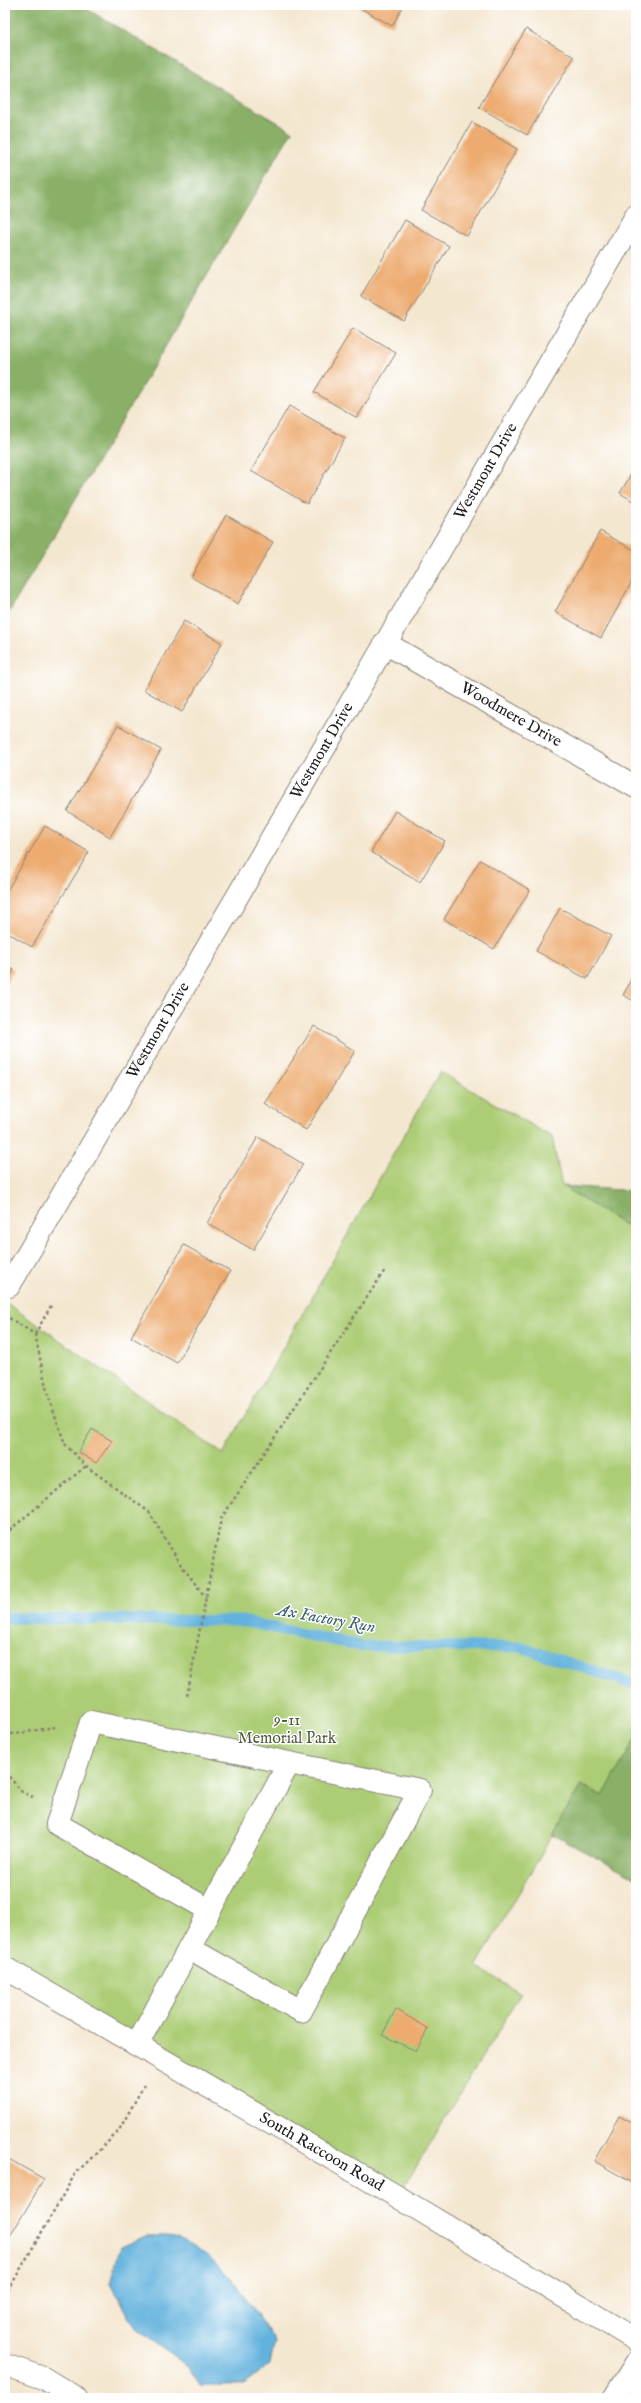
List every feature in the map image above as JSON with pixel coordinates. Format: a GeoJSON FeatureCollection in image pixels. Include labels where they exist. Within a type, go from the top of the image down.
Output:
{"type":"FeatureCollection","features":[{"type":"Feature","properties":{"kind":"street","name":"Westmont Drive"},"geometry":{"type":"LineString","coordinates":[[9,1286],[636,216]]}},
{"type":"Feature","properties":{"kind":"street","name":"Woodmere Drive"},"geometry":{"type":"LineString","coordinates":[[385,643],[636,787]]}},
{"type":"Feature","properties":{"kind":"street"},"geometry":{"type":"LineString","coordinates":[[189,1948],[301,2011],[420,1790],[92,1722],[57,1824],[209,1910]]}},
{"type":"Feature","properties":{"kind":"street"},"geometry":{"type":"LineString","coordinates":[[137,2046],[289,1763]]}},
{"type":"Feature","properties":{"kind":"street","name":"South Raccoon Road"},"geometry":{"type":"LineString","coordinates":[[5,1968],[398,2197],[636,2340]]}},
{"type":"Feature","properties":{"kind":"street"},"geometry":{"type":"LineString","coordinates":[[614,2398],[636,2363]]}},
{"type":"Feature","properties":{"kind":"street"},"geometry":{"type":"LineString","coordinates":[[6,2367],[42,2378],[76,2398]]}},
{"type":"Feature","properties":{"kind":"path"},"geometry":{"type":"LineString","coordinates":[[187,1696],[221,1519],[385,1270]]}},
{"type":"Feature","properties":{"kind":"path"},"geometry":{"type":"LineString","coordinates":[[52,1304],[35,1334],[47,1392],[65,1444],[86,1466],[149,1512],[182,1565],[206,1598]]}},
{"type":"Feature","properties":{"kind":"path"},"geometry":{"type":"LineString","coordinates":[[5,1316],[35,1334]]}},
{"type":"Feature","properties":{"kind":"path"},"geometry":{"type":"LineString","coordinates":[[5,1534],[86,1466]]}},
{"type":"Feature","properties":{"kind":"path"},"geometry":{"type":"LineString","coordinates":[[5,1733],[15,1734],[56,1727]]}},
{"type":"Feature","properties":{"kind":"path"},"geometry":{"type":"LineString","coordinates":[[5,1772],[22,1792],[39,1799]]}},
{"type":"Feature","properties":{"kind":"path"},"geometry":{"type":"LineString","coordinates":[[5,2296],[75,2174],[118,2132],[145,2083]]}},
{"type":"Feature","properties":{"kind":"green space"},"geometry":{"type":"Polygon","coordinates":[[[5,5],[80,5],[292,131],[5,619],[5,5]]]}},
{"type":"Feature","properties":{"kind":"green space","name":"9-11 Memorial Park"},"geometry":{"type":"Polygon","coordinates":[[[440,1072],[552,1137],[562,1186],[636,1232],[636,1738],[603,1796],[581,1785],[476,1967],[521,1993],[398,2197],[5,1968],[5,1302],[223,1454],[440,1072]]]}},
{"type":"Feature","properties":{"kind":"green space"},"geometry":{"type":"Polygon","coordinates":[[[562,1186],[636,1191],[636,1232],[562,1186]]]}},
{"type":"Feature","properties":{"kind":"green space"},"geometry":{"type":"Polygon","coordinates":[[[636,1738],[636,1879],[552,1834],[581,1785],[603,1796],[636,1738]]]}},
{"type":"Feature","properties":{"kind":"water"},"geometry":{"type":"Polygon","coordinates":[[[145,2236],[166,2236],[178,2238],[193,2246],[221,2268],[245,2297],[275,2342],[270,2364],[244,2385],[201,2385],[182,2361],[137,2330],[110,2283],[121,2246],[145,2236]]]}},
{"type":"Feature","properties":{"kind":"building"},"geometry":{"type":"Polygon","coordinates":[[[355,5],[404,5],[392,26],[355,5]]]}},
{"type":"Feature","properties":{"kind":"building"},"geometry":{"type":"Polygon","coordinates":[[[526,29],[574,57],[527,135],[479,107],[526,29]]]}},
{"type":"Feature","properties":{"kind":"building"},"geometry":{"type":"Polygon","coordinates":[[[472,122],[517,149],[467,236],[421,210],[472,122]]]}},
{"type":"Feature","properties":{"kind":"building"},"geometry":{"type":"Polygon","coordinates":[[[405,220],[449,246],[404,321],[361,296],[405,220]]]}},
{"type":"Feature","properties":{"kind":"building"},"geometry":{"type":"Polygon","coordinates":[[[353,328],[396,353],[357,418],[314,392],[353,328]]]}},
{"type":"Feature","properties":{"kind":"building"},"geometry":{"type":"Polygon","coordinates":[[[289,406],[345,438],[307,504],[251,471],[289,406]]]}},
{"type":"Feature","properties":{"kind":"building"},"geometry":{"type":"Polygon","coordinates":[[[636,466],[636,503],[620,493],[636,466]]]}},
{"type":"Feature","properties":{"kind":"building"},"geometry":{"type":"Polygon","coordinates":[[[226,515],[273,542],[238,604],[191,577],[226,515]]]}},
{"type":"Feature","properties":{"kind":"building"},"geometry":{"type":"Polygon","coordinates":[[[600,531],[636,551],[636,574],[601,638],[555,612],[600,531]]]}},
{"type":"Feature","properties":{"kind":"building"},"geometry":{"type":"Polygon","coordinates":[[[184,621],[222,643],[182,712],[144,690],[184,621]]]}},
{"type":"Feature","properties":{"kind":"building"},"geometry":{"type":"Polygon","coordinates":[[[118,725],[161,750],[110,837],[67,811],[118,725]]]}},
{"type":"Feature","properties":{"kind":"building"},"geometry":{"type":"Polygon","coordinates":[[[395,811],[445,841],[420,882],[371,852],[395,811]]]}},
{"type":"Feature","properties":{"kind":"building"},"geometry":{"type":"Polygon","coordinates":[[[45,826],[89,852],[32,947],[5,931],[5,894],[45,826]]]}},
{"type":"Feature","properties":{"kind":"building"},"geometry":{"type":"Polygon","coordinates":[[[480,860],[530,890],[494,949],[444,919],[480,860]]]}},
{"type":"Feature","properties":{"kind":"building"},"geometry":{"type":"Polygon","coordinates":[[[560,908],[611,936],[587,979],[536,951],[560,908]]]}},
{"type":"Feature","properties":{"kind":"building"},"geometry":{"type":"Polygon","coordinates":[[[5,964],[14,970],[5,985],[5,964]]]}},
{"type":"Feature","properties":{"kind":"building"},"geometry":{"type":"Polygon","coordinates":[[[636,972],[636,1002],[623,995],[636,972]]]}},
{"type":"Feature","properties":{"kind":"building"},"geometry":{"type":"Polygon","coordinates":[[[314,1026],[355,1051],[306,1130],[265,1104],[314,1026]]]}},
{"type":"Feature","properties":{"kind":"building"},"geometry":{"type":"Polygon","coordinates":[[[258,1137],[303,1164],[253,1250],[207,1223],[258,1137]]]}},
{"type":"Feature","properties":{"kind":"building"},"geometry":{"type":"Polygon","coordinates":[[[184,1245],[230,1271],[177,1363],[131,1337],[184,1245]]]}},
{"type":"Feature","properties":{"kind":"building"},"geometry":{"type":"Polygon","coordinates":[[[92,1429],[112,1441],[96,1463],[78,1452],[92,1429]]]}},
{"type":"Feature","properties":{"kind":"building"},"geometry":{"type":"Polygon","coordinates":[[[396,2009],[428,2029],[416,2051],[382,2035],[396,2009]]]}},
{"type":"Feature","properties":{"kind":"building"},"geometry":{"type":"Polygon","coordinates":[[[619,2116],[636,2125],[636,2185],[594,2161],[619,2116]]]}},
{"type":"Feature","properties":{"kind":"building"},"geometry":{"type":"Polygon","coordinates":[[[5,2157],[44,2179],[5,2245],[5,2157]]]}},
{"type":"Feature","properties":{"kind":"waterway","name":"Ax Factory Run"},"geometry":{"type":"LineString","coordinates":[[5,1618],[241,1621],[361,1646],[520,1647],[636,1685]]}}]}
